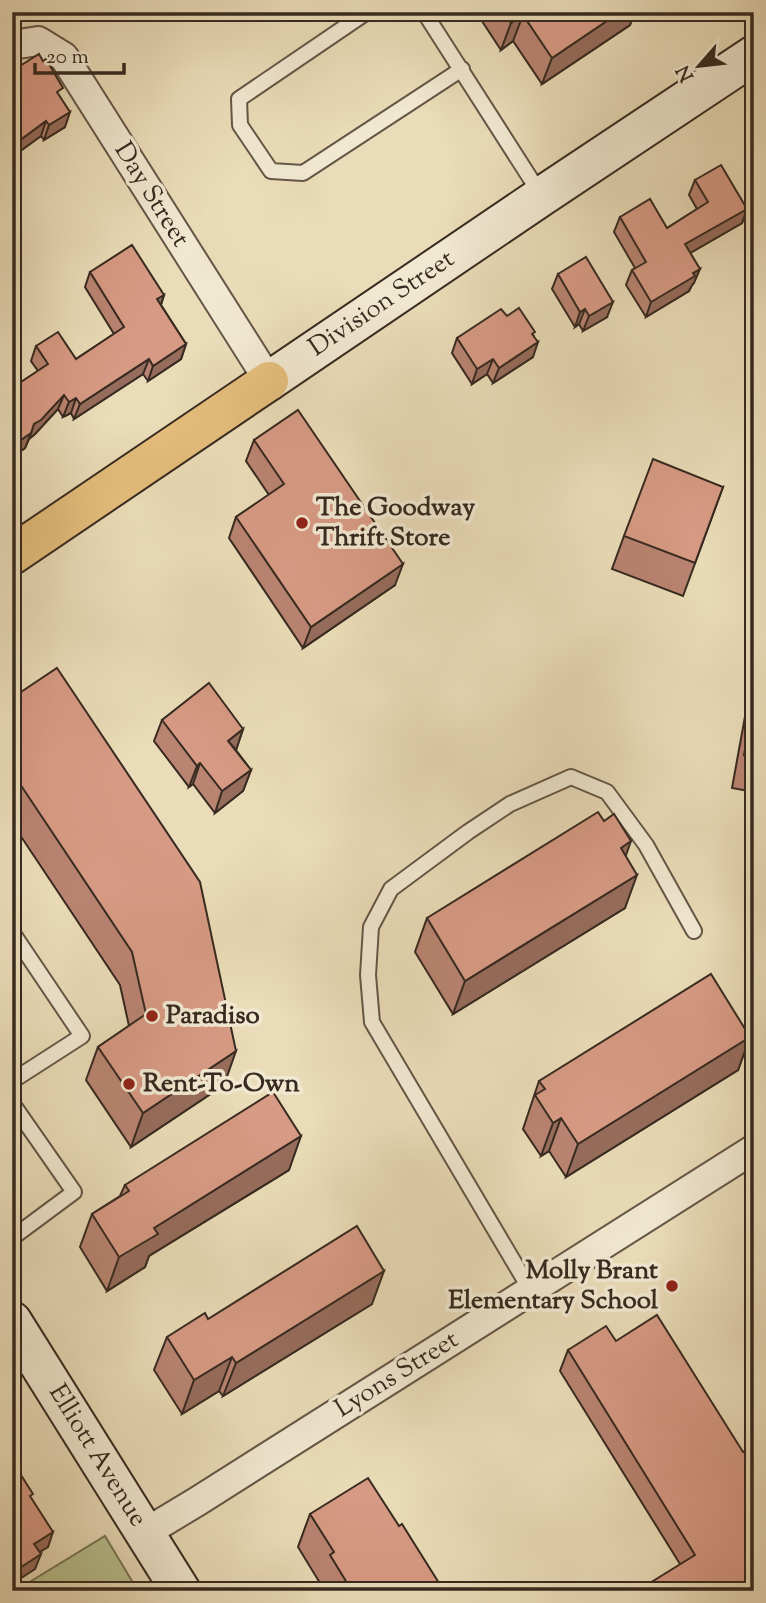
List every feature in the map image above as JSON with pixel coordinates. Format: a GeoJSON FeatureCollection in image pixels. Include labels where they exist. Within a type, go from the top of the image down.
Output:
{"type":"FeatureCollection","features":[{"type":"Feature","properties":{"kind":"main road","name":"Division Street"},"geometry":{"type":"LineString","coordinates":[[12,555],[754,55]]}},
{"type":"Feature","properties":{"kind":"main road","name":"Elliott Avenue"},"geometry":{"type":"LineString","coordinates":[[12,1321],[181,1591]]}},
{"type":"Feature","properties":{"kind":"street","name":"Day Street"},"geometry":{"type":"LineString","coordinates":[[12,45],[38,40],[64,57],[268,381]]}},
{"type":"Feature","properties":{"kind":"street","name":"Lyons Street"},"geometry":{"type":"LineString","coordinates":[[145,1533],[754,1149]]}},
{"type":"Feature","properties":{"kind":"lane"},"geometry":{"type":"LineString","coordinates":[[367,12],[239,99],[240,125],[271,171],[303,173],[462,69]]}},
{"type":"Feature","properties":{"kind":"lane"},"geometry":{"type":"LineString","coordinates":[[424,12],[542,196]]}},
{"type":"Feature","properties":{"kind":"lane"},"geometry":{"type":"LineString","coordinates":[[531,1291],[372,1022],[368,975],[371,927],[391,889],[510,804],[572,777],[607,792],[646,845],[694,931]]}},
{"type":"Feature","properties":{"kind":"lane"},"geometry":{"type":"LineString","coordinates":[[12,932],[82,1036],[12,1081]]}},
{"type":"Feature","properties":{"kind":"lane"},"geometry":{"type":"LineString","coordinates":[[12,1103],[74,1192],[12,1238]]}},
{"type":"Feature","properties":{"kind":"green space"},"geometry":{"type":"Polygon","coordinates":[[[105,1536],[138,1591],[15,1591],[105,1536]]]}},
{"type":"Feature","properties":{"kind":"building"},"geometry":{"type":"Polygon","coordinates":[[[503,12],[620,12],[552,58],[523,15],[511,23],[503,12]]]}},
{"type":"Feature","properties":{"kind":"building"},"geometry":{"type":"Polygon","coordinates":[[[39,54],[43,61],[46,59],[63,88],[57,92],[70,112],[49,125],[46,121],[12,146],[12,100],[18,96],[12,87],[12,71],[39,54]]]}},
{"type":"Feature","properties":{"kind":"building"},"geometry":{"type":"Polygon","coordinates":[[[721,165],[747,209],[685,244],[700,269],[693,273],[695,276],[651,302],[632,270],[646,262],[620,217],[650,199],[667,228],[708,202],[695,180],[721,165]]]}},
{"type":"Feature","properties":{"kind":"building"},"geometry":{"type":"Polygon","coordinates":[[[132,245],[164,295],[157,299],[186,344],[153,366],[149,359],[80,404],[76,398],[69,402],[64,395],[34,424],[31,433],[12,446],[12,388],[48,364],[36,346],[58,332],[76,359],[124,327],[90,272],[132,245]]]}},
{"type":"Feature","properties":{"kind":"building"},"geometry":{"type":"Polygon","coordinates":[[[586,257],[613,302],[589,316],[585,309],[580,312],[558,274],[586,257]]]}},
{"type":"Feature","properties":{"kind":"building"},"geometry":{"type":"Polygon","coordinates":[[[519,308],[535,332],[532,334],[538,342],[499,368],[493,359],[477,369],[457,338],[501,309],[507,316],[519,308]]]}},
{"type":"Feature","properties":{"kind":"building","name":"The Goodway Thrift Store"},"geometry":{"type":"Polygon","coordinates":[[[298,410],[403,564],[311,627],[236,517],[284,484],[254,440],[298,410]]]}},
{"type":"Feature","properties":{"kind":"building"},"geometry":{"type":"Polygon","coordinates":[[[653,459],[723,487],[695,563],[624,536],[653,459]]]}},
{"type":"Feature","properties":{"kind":"building"},"geometry":{"type":"Polygon","coordinates":[[[57,668],[200,882],[236,1051],[143,1113],[98,1047],[146,1014],[132,952],[12,772],[12,698],[57,668]]]}},
{"type":"Feature","properties":{"kind":"building"},"geometry":{"type":"Polygon","coordinates":[[[209,683],[243,729],[228,741],[251,770],[222,791],[200,763],[197,766],[162,720],[209,683]]]}},
{"type":"Feature","properties":{"kind":"building"},"geometry":{"type":"Polygon","coordinates":[[[754,700],[754,756],[744,755],[754,700]]]}},
{"type":"Feature","properties":{"kind":"building"},"geometry":{"type":"Polygon","coordinates":[[[598,812],[604,821],[614,814],[631,841],[621,848],[637,875],[465,981],[427,918],[598,812]]]}},
{"type":"Feature","properties":{"kind":"building"},"geometry":{"type":"Polygon","coordinates":[[[711,974],[750,1037],[578,1144],[561,1118],[553,1123],[535,1095],[545,1089],[539,1081],[711,974]]]}},
{"type":"Feature","properties":{"kind":"building"},"geometry":{"type":"Polygon","coordinates":[[[273,1092],[301,1136],[154,1228],[158,1234],[119,1257],[92,1214],[129,1191],[125,1185],[273,1092]]]}},
{"type":"Feature","properties":{"kind":"building"},"geometry":{"type":"Polygon","coordinates":[[[357,1226],[384,1271],[236,1363],[232,1357],[194,1380],[167,1337],[205,1313],[208,1319],[357,1226]]]}},
{"type":"Feature","properties":{"kind":"building","name":"Molly Brant Elementary School"},"geometry":{"type":"Polygon","coordinates":[[[657,1315],[743,1452],[754,1446],[754,1591],[637,1591],[695,1555],[568,1350],[606,1326],[616,1341],[657,1315]]]}},
{"type":"Feature","properties":{"kind":"building"},"geometry":{"type":"Polygon","coordinates":[[[12,1461],[53,1532],[34,1544],[41,1554],[12,1573],[12,1461]]]}},
{"type":"Feature","properties":{"kind":"building"},"geometry":{"type":"Polygon","coordinates":[[[368,1478],[399,1526],[402,1524],[444,1591],[352,1591],[330,1555],[334,1552],[310,1514],[368,1478]]]}},
{"type":"Feature","properties":{"kind":"place","name":"The Goodway Thrift Store"},"geometry":{"type":"Point","coordinates":[302,523]}},
{"type":"Feature","properties":{"kind":"place","name":"Paradiso"},"geometry":{"type":"Point","coordinates":[152,1016]}},
{"type":"Feature","properties":{"kind":"place","name":"Rent-To-Own"},"geometry":{"type":"Point","coordinates":[129,1084]}},
{"type":"Feature","properties":{"kind":"place","name":"Molly Brant Elementary School"},"geometry":{"type":"Point","coordinates":[672,1286]}}]}
